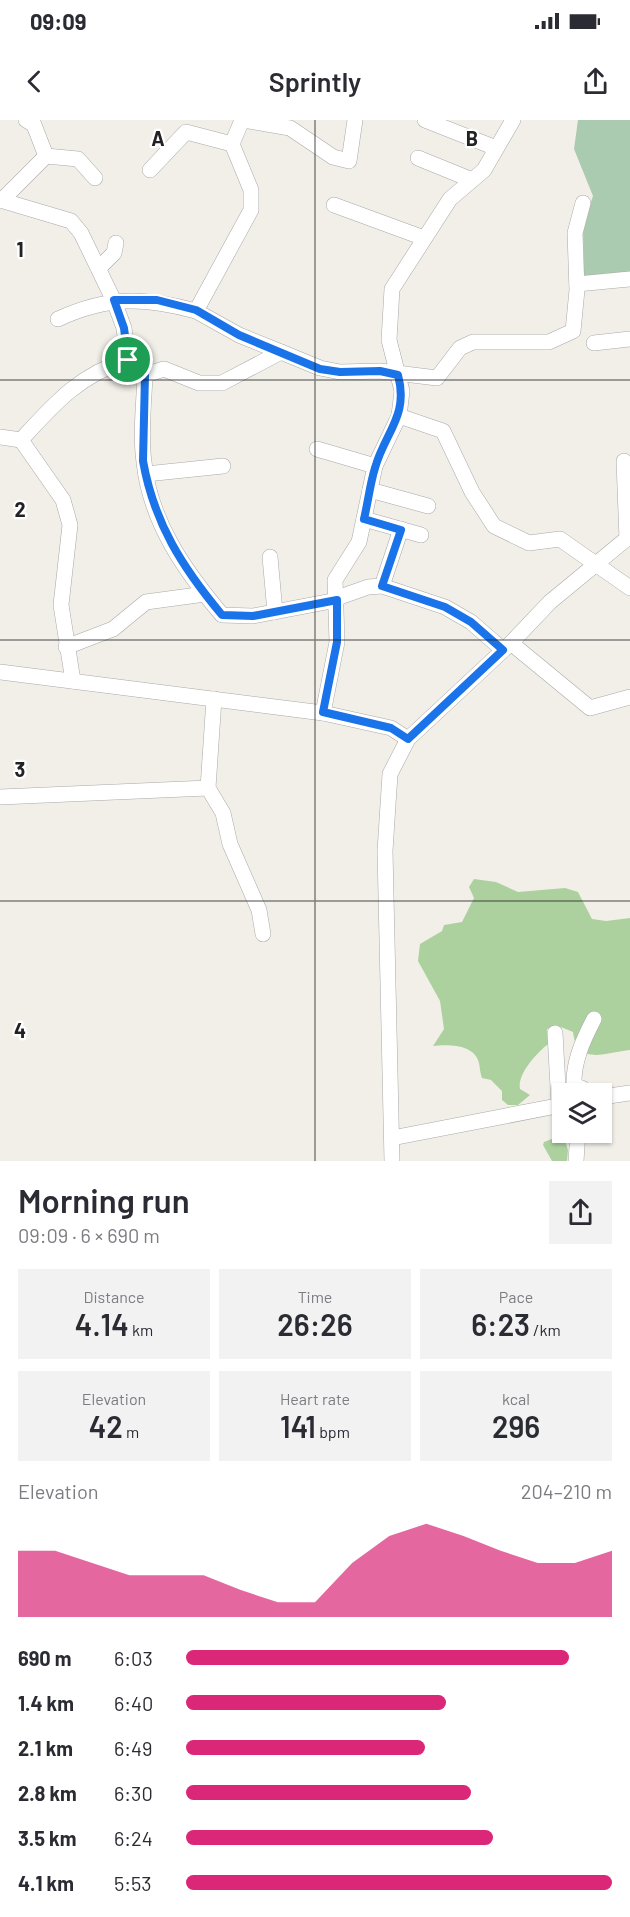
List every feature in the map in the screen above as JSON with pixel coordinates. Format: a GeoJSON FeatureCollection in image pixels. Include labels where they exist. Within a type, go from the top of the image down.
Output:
{"type":"FeatureCollection","features":[{"type":"Feature","properties":{"kind":"street"},"geometry":{"type":"LineString","coordinates":[[26,120],[33,125],[46,156]]}},
{"type":"Feature","properties":{"kind":"street"},"geometry":{"type":"LineString","coordinates":[[196,310],[251,210],[251,190],[232,144],[243,120],[290,128],[333,158],[349,161],[356,120]]}},
{"type":"Feature","properties":{"kind":"street"},"geometry":{"type":"LineString","coordinates":[[425,120],[496,148]]}},
{"type":"Feature","properties":{"kind":"street"},"geometry":{"type":"LineString","coordinates":[[323,712],[337,642],[335,579],[359,542],[375,466],[399,416],[402,391],[388,340],[392,289],[450,199],[484,170],[513,120]]}},
{"type":"Feature","properties":{"kind":"street"},"geometry":{"type":"LineString","coordinates":[[150,170],[186,132],[232,144]]}},
{"type":"Feature","properties":{"kind":"street"},"geometry":{"type":"LineString","coordinates":[[95,178],[78,159],[46,156],[1,200],[71,221],[81,232],[100,267],[124,328],[128,360],[145,375],[143,461],[159,522],[174,551],[222,615],[253,616],[337,599],[368,587],[382,586],[445,607],[471,622],[590,708],[630,697]]}},
{"type":"Feature","properties":{"kind":"street"},"geometry":{"type":"LineString","coordinates":[[418,158],[472,180]]}},
{"type":"Feature","properties":{"kind":"street"},"geometry":{"type":"LineString","coordinates":[[58,319],[114,300],[157,300],[196,310],[239,335],[320,369],[340,372],[380,371],[437,378],[460,348],[473,342],[549,342],[573,331],[577,284],[574,233],[583,202]]}},
{"type":"Feature","properties":{"kind":"street"},"geometry":{"type":"LineString","coordinates":[[334,205],[424,238]]}},
{"type":"Feature","properties":{"kind":"street"},"geometry":{"type":"LineString","coordinates":[[100,267],[114,253],[116,243]]}},
{"type":"Feature","properties":{"kind":"street"},"geometry":{"type":"LineString","coordinates":[[577,284],[630,279]]}},
{"type":"Feature","properties":{"kind":"street"},"geometry":{"type":"LineString","coordinates":[[594,343],[630,339]]}},
{"type":"Feature","properties":{"kind":"street"},"geometry":{"type":"LineString","coordinates":[[145,375],[164,369],[199,383],[222,382],[281,352]]}},
{"type":"Feature","properties":{"kind":"street"},"geometry":{"type":"LineString","coordinates":[[21,440],[62,395],[104,367],[128,360]]}},
{"type":"Feature","properties":{"kind":"street"},"geometry":{"type":"LineString","coordinates":[[399,416],[442,431],[472,492],[494,526],[529,543],[560,539],[630,588]]}},
{"type":"Feature","properties":{"kind":"street"},"geometry":{"type":"LineString","coordinates":[[0,437],[21,440],[63,500],[70,525],[61,605],[73,681]]}},
{"type":"Feature","properties":{"kind":"street"},"geometry":{"type":"LineString","coordinates":[[317,449],[375,466]]}},
{"type":"Feature","properties":{"kind":"street"},"geometry":{"type":"LineString","coordinates":[[392,1161],[385,851],[390,774],[408,739],[507,647],[550,602],[628,537],[624,461]]}},
{"type":"Feature","properties":{"kind":"street"},"geometry":{"type":"LineString","coordinates":[[146,474],[223,466]]}},
{"type":"Feature","properties":{"kind":"street"},"geometry":{"type":"LineString","coordinates":[[370,490],[428,506]]}},
{"type":"Feature","properties":{"kind":"street"},"geometry":{"type":"LineString","coordinates":[[364,519],[421,535]]}},
{"type":"Feature","properties":{"kind":"street"},"geometry":{"type":"LineString","coordinates":[[382,586],[401,530]]}},
{"type":"Feature","properties":{"kind":"street"},"geometry":{"type":"LineString","coordinates":[[270,557],[275,612]]}},
{"type":"Feature","properties":{"kind":"street"},"geometry":{"type":"LineString","coordinates":[[66,647],[113,629],[147,602],[205,594]]}},
{"type":"Feature","properties":{"kind":"street"},"geometry":{"type":"LineString","coordinates":[[0,672],[323,712],[391,728],[408,739]]}},
{"type":"Feature","properties":{"kind":"street"},"geometry":{"type":"LineString","coordinates":[[214,699],[208,788],[224,813],[230,844],[260,910],[263,934]]}},
{"type":"Feature","properties":{"kind":"street"},"geometry":{"type":"LineString","coordinates":[[0,797],[208,788]]}},
{"type":"Feature","properties":{"kind":"street"},"geometry":{"type":"LineString","coordinates":[[574,1083],[580,1049],[594,1019]]}},
{"type":"Feature","properties":{"kind":"street"},"geometry":{"type":"LineString","coordinates":[[555,1033],[559,1083]]}},
{"type":"Feature","properties":{"kind":"street"},"geometry":{"type":"LineString","coordinates":[[612,1096],[630,1093]]}},
{"type":"Feature","properties":{"kind":"street"},"geometry":{"type":"LineString","coordinates":[[392,1138],[552,1107]]}},
{"type":"Feature","properties":{"kind":"street"},"geometry":{"type":"LineString","coordinates":[[576,1161],[577,1143]]}},
{"type":"Feature","properties":{"kind":"green space"},"geometry":{"type":"Polygon","coordinates":[[[578,120],[630,120],[630,271],[628,273],[584,279],[583,226],[593,196],[574,149],[578,120]]]}},
{"type":"Feature","properties":{"kind":"green space"},"geometry":{"type":"Polygon","coordinates":[[[474,879],[496,882],[518,892],[565,888],[578,892],[592,919],[606,921],[630,918],[630,1050],[587,1054],[580,1050],[573,1032],[556,1025],[547,1029],[548,1044],[529,1064],[520,1083],[520,1089],[530,1095],[518,1105],[508,1105],[502,1100],[502,1091],[491,1080],[482,1078],[479,1063],[472,1052],[453,1045],[433,1046],[444,1029],[440,1001],[418,961],[420,944],[442,931],[444,925],[462,922],[474,898],[469,887],[474,879]]]}},
{"type":"Feature","properties":{"kind":"green space"},"geometry":{"type":"Polygon","coordinates":[[[552,1139],[552,1143],[566,1143],[567,1161],[552,1161],[543,1145],[544,1142],[552,1139]]]}},
{"type":"Feature","properties":{"kind":"route"},"geometry":{"type":"LineString","coordinates":[[114,300],[157,300],[196,310],[239,335],[320,369],[340,372],[380,371],[398,375],[402,391],[399,416],[375,466],[364,519],[401,530],[382,586],[445,607],[471,622],[503,650],[408,739],[391,728],[323,712],[337,642],[337,600],[253,616],[222,615],[174,551],[159,522],[143,461],[145,375],[128,360],[124,328],[114,300]]}}]}
